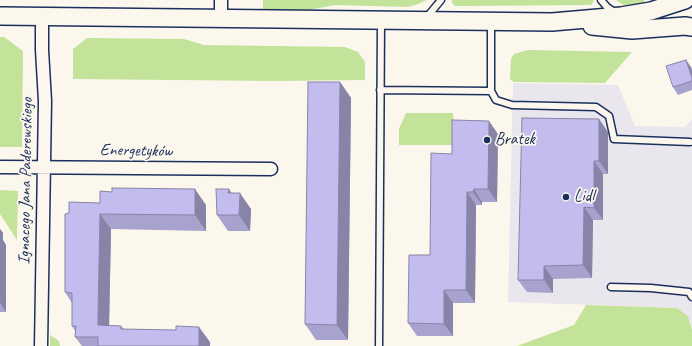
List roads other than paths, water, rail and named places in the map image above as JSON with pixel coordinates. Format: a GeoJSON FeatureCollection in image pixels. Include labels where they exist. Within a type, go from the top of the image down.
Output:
{"type":"FeatureCollection","features":[{"type":"Feature","properties":{"kind":"street"},"geometry":{"type":"LineString","coordinates":[[221,0],[221,19]]}},
{"type":"Feature","properties":{"kind":"street"},"geometry":{"type":"LineString","coordinates":[[0,16],[552,22],[621,16],[651,11],[663,4],[685,0]]}},
{"type":"Feature","properties":{"kind":"street"},"geometry":{"type":"LineString","coordinates":[[689,0],[688,6],[692,18]]}},
{"type":"Feature","properties":{"kind":"street","name":"Ignacego Jana Paderewskiego"},"geometry":{"type":"LineString","coordinates":[[41,346],[45,101],[42,17]]}},
{"type":"Feature","properties":{"kind":"street"},"geometry":{"type":"LineString","coordinates":[[552,22],[632,30],[692,27]]}},
{"type":"Feature","properties":{"kind":"street"},"geometry":{"type":"LineString","coordinates":[[661,28],[684,32],[692,37]]}},
{"type":"Feature","properties":{"kind":"street","name":"Energetyków"},"geometry":{"type":"LineString","coordinates":[[0,167],[271,169]]}},
{"type":"Feature","properties":{"kind":"lane"},"geometry":{"type":"LineString","coordinates":[[424,20],[441,0]]}},
{"type":"Feature","properties":{"kind":"lane"},"geometry":{"type":"LineString","coordinates":[[602,0],[607,7],[621,16]]}},
{"type":"Feature","properties":{"kind":"lane"},"geometry":{"type":"LineString","coordinates":[[379,346],[381,20]]}},
{"type":"Feature","properties":{"kind":"lane"},"geometry":{"type":"LineString","coordinates":[[491,22],[491,90],[496,100],[512,106],[596,107],[609,116],[614,139],[690,142]]}},
{"type":"Feature","properties":{"kind":"lane"},"geometry":{"type":"LineString","coordinates":[[380,90],[491,90]]}},
{"type":"Feature","properties":{"kind":"lane"},"geometry":{"type":"LineString","coordinates":[[612,287],[651,288],[689,292],[692,297]]}},
{"type":"Feature","properties":{"kind":"place","name":"Bratek"},"geometry":{"type":"Point","coordinates":[487,140]}},
{"type":"Feature","properties":{"kind":"place","name":"Lidl"},"geometry":{"type":"Point","coordinates":[566,197]}}]}
